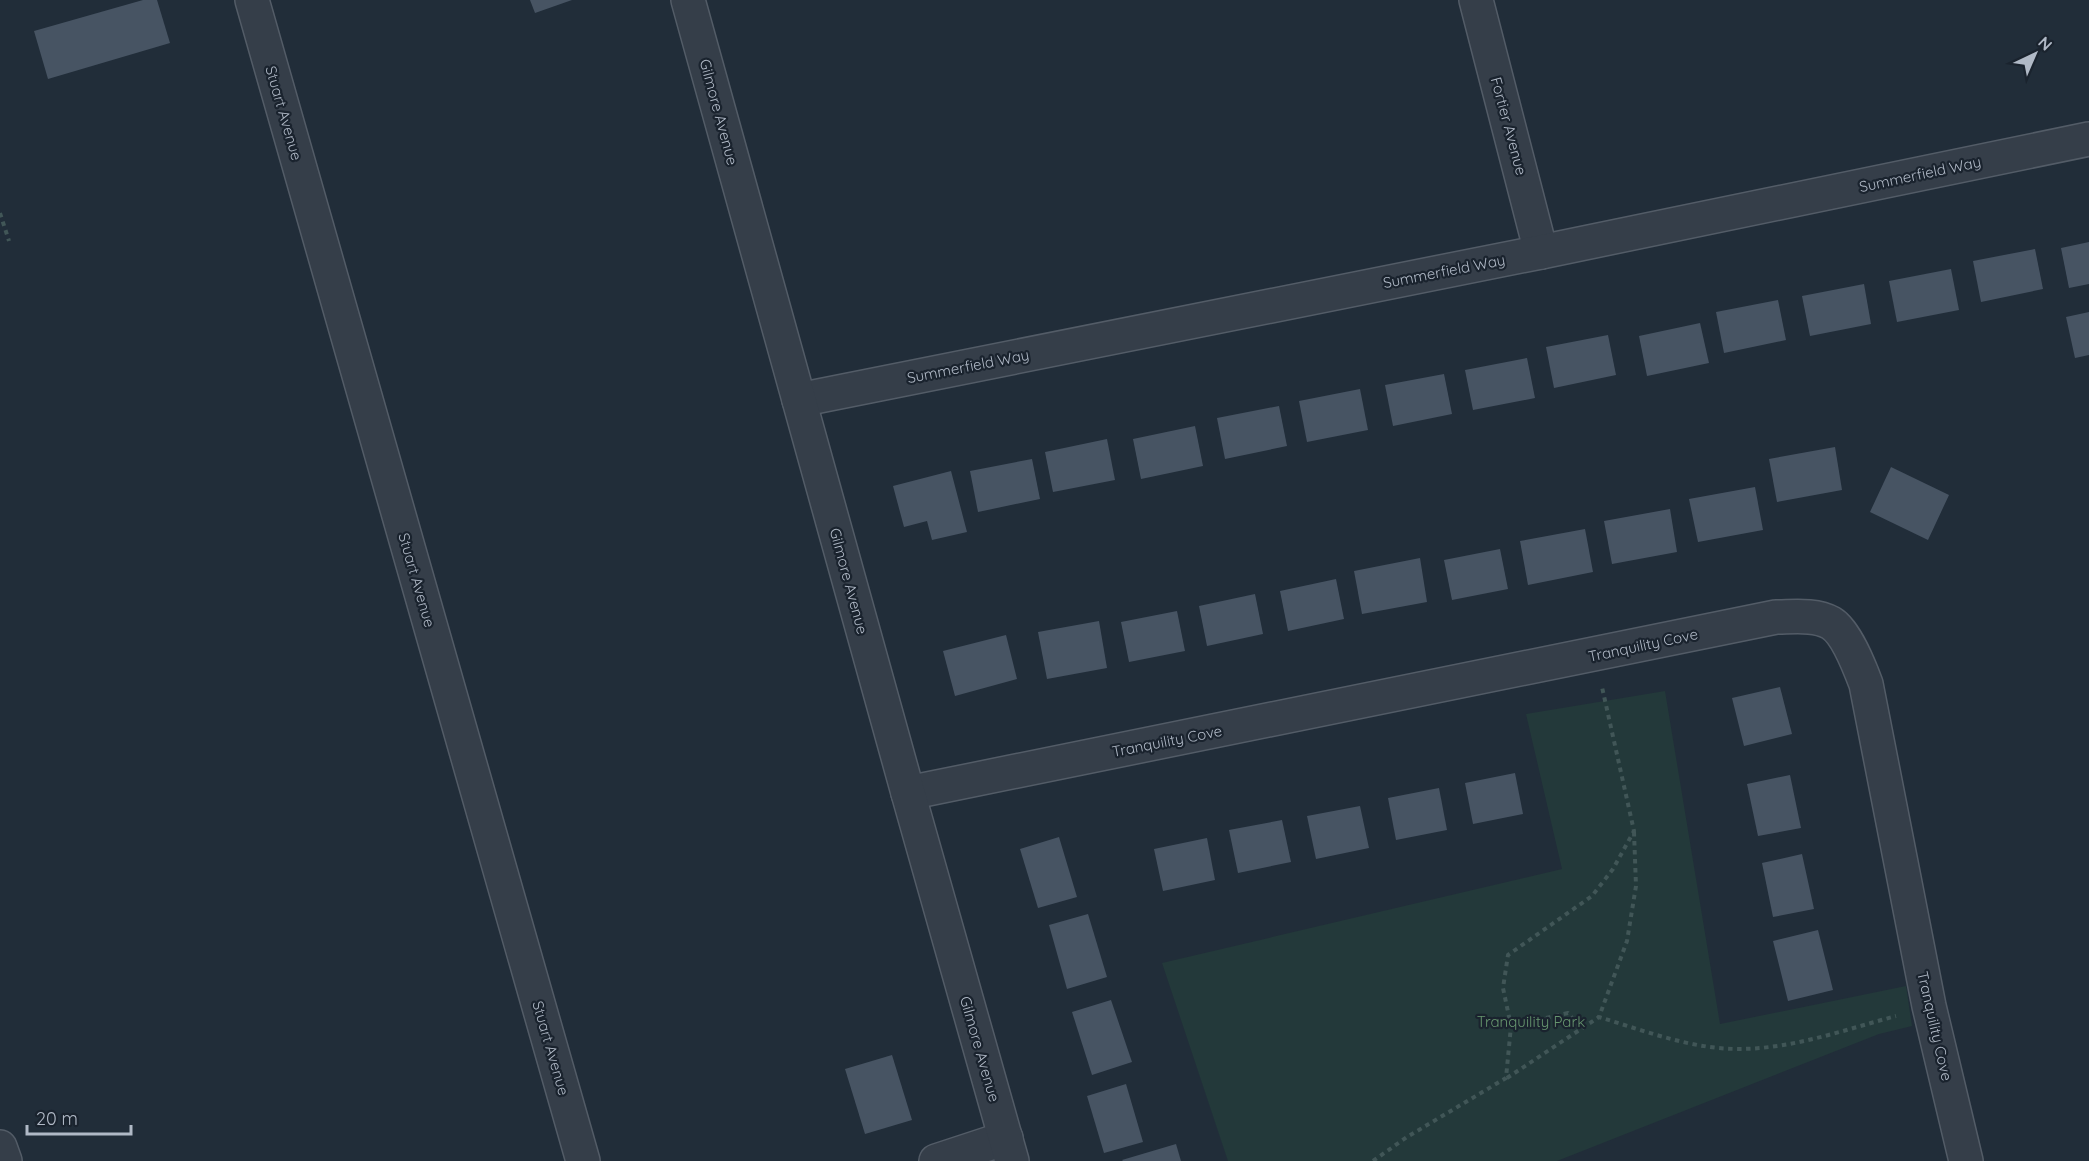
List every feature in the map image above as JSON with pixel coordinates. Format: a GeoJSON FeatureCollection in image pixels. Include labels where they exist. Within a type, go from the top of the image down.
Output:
{"type":"FeatureCollection","features":[{"type":"Feature","properties":{"kind":"street","name":"Stuart Avenue"},"geometry":{"type":"LineString","coordinates":[[252,0],[583,1161]]}},
{"type":"Feature","properties":{"kind":"street","name":"Gilmore Avenue"},"geometry":{"type":"LineString","coordinates":[[688,0],[1009,1150]]}},
{"type":"Feature","properties":{"kind":"street","name":"Fortier Avenue"},"geometry":{"type":"LineString","coordinates":[[1476,0],[1541,252]]}},
{"type":"Feature","properties":{"kind":"street","name":"Summerfield Way"},"geometry":{"type":"LineString","coordinates":[[799,400],[1541,252],[2089,139]]}},
{"type":"Feature","properties":{"kind":"street","name":"Tranquility Cove"},"geometry":{"type":"LineString","coordinates":[[908,793],[1776,618],[1804,616],[1832,624],[1853,651],[1866,684],[1929,1006],[1966,1161]]}},
{"type":"Feature","properties":{"kind":"street"},"geometry":{"type":"LineString","coordinates":[[0,1147],[5,1161]]}},
{"type":"Feature","properties":{"kind":"street"},"geometry":{"type":"LineString","coordinates":[[936,1161],[1009,1150]]}},
{"type":"Feature","properties":{"kind":"path"},"geometry":{"type":"LineString","coordinates":[[0,213],[9,241]]}},
{"type":"Feature","properties":{"kind":"path"},"geometry":{"type":"LineString","coordinates":[[1373,1161],[1407,1137],[1506,1078],[1599,1017],[1627,941],[1636,886],[1634,831],[1594,654]]}},
{"type":"Feature","properties":{"kind":"path"},"geometry":{"type":"LineString","coordinates":[[1506,1078],[1511,1026],[1503,988],[1508,955],[1592,896],[1614,869],[1634,831]]}},
{"type":"Feature","properties":{"kind":"path"},"geometry":{"type":"LineString","coordinates":[[1599,1017],[1711,1048],[1752,1048],[1784,1046],[1929,1006]]}},
{"type":"Feature","properties":{"kind":"path"},"geometry":{"type":"LineString","coordinates":[[1511,1026],[1568,1013],[1581,1029]]}},
{"type":"Feature","properties":{"kind":"green space","name":"Tranquility Park"},"geometry":{"type":"Polygon","coordinates":[[[1665,691],[1720,1024],[1906,986],[1912,1026],[1879,1034],[1557,1161],[1228,1161],[1162,963],[1562,869],[1526,714],[1665,691]]]}},
{"type":"Feature","properties":{"kind":"building"},"geometry":{"type":"Polygon","coordinates":[[[143,0],[157,0],[170,43],[48,79],[34,31],[143,0]]]}},
{"type":"Feature","properties":{"kind":"building"},"geometry":{"type":"Polygon","coordinates":[[[530,0],[572,0],[535,13],[530,0]]]}},
{"type":"Feature","properties":{"kind":"building"},"geometry":{"type":"Polygon","coordinates":[[[2089,242],[2089,284],[2069,288],[2061,248],[2089,242]]]}},
{"type":"Feature","properties":{"kind":"building"},"geometry":{"type":"Polygon","coordinates":[[[2035,249],[2043,289],[1981,302],[1973,261],[2035,249]]]}},
{"type":"Feature","properties":{"kind":"building"},"geometry":{"type":"Polygon","coordinates":[[[1951,269],[1959,310],[1897,322],[1889,281],[1951,269]]]}},
{"type":"Feature","properties":{"kind":"building"},"geometry":{"type":"Polygon","coordinates":[[[1864,284],[1871,324],[1810,336],[1802,296],[1864,284]]]}},
{"type":"Feature","properties":{"kind":"building"},"geometry":{"type":"Polygon","coordinates":[[[1778,300],[1786,340],[1724,353],[1716,312],[1778,300]]]}},
{"type":"Feature","properties":{"kind":"building"},"geometry":{"type":"Polygon","coordinates":[[[2089,312],[2089,355],[2075,358],[2066,317],[2089,312]]]}},
{"type":"Feature","properties":{"kind":"building"},"geometry":{"type":"Polygon","coordinates":[[[1700,323],[1709,363],[1647,376],[1639,336],[1700,323]]]}},
{"type":"Feature","properties":{"kind":"building"},"geometry":{"type":"Polygon","coordinates":[[[1608,335],[1616,375],[1554,388],[1546,347],[1608,335]]]}},
{"type":"Feature","properties":{"kind":"building"},"geometry":{"type":"Polygon","coordinates":[[[1527,358],[1535,398],[1473,410],[1465,370],[1527,358]]]}},
{"type":"Feature","properties":{"kind":"building"},"geometry":{"type":"Polygon","coordinates":[[[1444,374],[1452,414],[1393,426],[1385,385],[1444,374]]]}},
{"type":"Feature","properties":{"kind":"building"},"geometry":{"type":"Polygon","coordinates":[[[1360,389],[1368,430],[1307,442],[1299,401],[1360,389]]]}},
{"type":"Feature","properties":{"kind":"building"},"geometry":{"type":"Polygon","coordinates":[[[1279,406],[1287,446],[1225,459],[1217,418],[1279,406]]]}},
{"type":"Feature","properties":{"kind":"building"},"geometry":{"type":"Polygon","coordinates":[[[1195,426],[1203,466],[1141,479],[1133,439],[1195,426]]]}},
{"type":"Feature","properties":{"kind":"building"},"geometry":{"type":"Polygon","coordinates":[[[1107,439],[1115,480],[1053,492],[1045,452],[1107,439]]]}},
{"type":"Feature","properties":{"kind":"building"},"geometry":{"type":"Polygon","coordinates":[[[1835,447],[1842,490],[1777,502],[1769,459],[1835,447]]]}},
{"type":"Feature","properties":{"kind":"building"},"geometry":{"type":"Polygon","coordinates":[[[1032,459],[1040,499],[978,512],[970,471],[1032,459]]]}},
{"type":"Feature","properties":{"kind":"building"},"geometry":{"type":"Polygon","coordinates":[[[1891,467],[1949,495],[1928,540],[1870,512],[1891,467]]]}},
{"type":"Feature","properties":{"kind":"building"},"geometry":{"type":"Polygon","coordinates":[[[951,471],[967,532],[932,540],[927,521],[904,527],[893,486],[951,471]]]}},
{"type":"Feature","properties":{"kind":"building"},"geometry":{"type":"Polygon","coordinates":[[[1755,487],[1763,530],[1698,542],[1689,499],[1755,487]]]}},
{"type":"Feature","properties":{"kind":"building"},"geometry":{"type":"Polygon","coordinates":[[[1670,509],[1677,552],[1612,564],[1604,521],[1670,509]]]}},
{"type":"Feature","properties":{"kind":"building"},"geometry":{"type":"Polygon","coordinates":[[[1585,529],[1593,572],[1528,585],[1520,541],[1585,529]]]}},
{"type":"Feature","properties":{"kind":"building"},"geometry":{"type":"Polygon","coordinates":[[[1500,549],[1508,589],[1452,600],[1444,560],[1500,549]]]}},
{"type":"Feature","properties":{"kind":"building"},"geometry":{"type":"Polygon","coordinates":[[[1420,558],[1427,602],[1362,614],[1354,571],[1420,558]]]}},
{"type":"Feature","properties":{"kind":"building"},"geometry":{"type":"Polygon","coordinates":[[[1336,579],[1344,619],[1288,631],[1280,591],[1336,579]]]}},
{"type":"Feature","properties":{"kind":"building"},"geometry":{"type":"Polygon","coordinates":[[[1255,594],[1263,634],[1207,646],[1199,606],[1255,594]]]}},
{"type":"Feature","properties":{"kind":"building"},"geometry":{"type":"Polygon","coordinates":[[[1177,611],[1185,651],[1129,662],[1121,622],[1177,611]]]}},
{"type":"Feature","properties":{"kind":"building"},"geometry":{"type":"Polygon","coordinates":[[[1099,621],[1107,668],[1047,679],[1038,632],[1099,621]]]}},
{"type":"Feature","properties":{"kind":"building"},"geometry":{"type":"Polygon","coordinates":[[[1006,635],[1017,679],[955,696],[943,651],[1006,635]]]}},
{"type":"Feature","properties":{"kind":"building"},"geometry":{"type":"Polygon","coordinates":[[[1780,687],[1792,734],[1744,746],[1732,698],[1780,687]]]}},
{"type":"Feature","properties":{"kind":"building"},"geometry":{"type":"Polygon","coordinates":[[[1515,773],[1523,814],[1473,824],[1465,783],[1515,773]]]}},
{"type":"Feature","properties":{"kind":"building"},"geometry":{"type":"Polygon","coordinates":[[[1790,775],[1801,828],[1758,836],[1747,784],[1790,775]]]}},
{"type":"Feature","properties":{"kind":"building"},"geometry":{"type":"Polygon","coordinates":[[[1439,788],[1447,830],[1396,840],[1388,798],[1439,788]]]}},
{"type":"Feature","properties":{"kind":"building"},"geometry":{"type":"Polygon","coordinates":[[[1360,806],[1369,848],[1316,859],[1307,816],[1360,806]]]}},
{"type":"Feature","properties":{"kind":"building"},"geometry":{"type":"Polygon","coordinates":[[[1282,820],[1291,862],[1238,873],[1229,830],[1282,820]]]}},
{"type":"Feature","properties":{"kind":"building"},"geometry":{"type":"Polygon","coordinates":[[[1059,837],[1077,897],[1038,908],[1020,849],[1059,837]]]}},
{"type":"Feature","properties":{"kind":"building"},"geometry":{"type":"Polygon","coordinates":[[[1207,838],[1215,880],[1163,891],[1154,849],[1207,838]]]}},
{"type":"Feature","properties":{"kind":"building"},"geometry":{"type":"Polygon","coordinates":[[[1802,854],[1814,909],[1773,917],[1762,863],[1802,854]]]}},
{"type":"Feature","properties":{"kind":"building"},"geometry":{"type":"Polygon","coordinates":[[[1088,914],[1107,977],[1067,989],[1049,925],[1088,914]]]}},
{"type":"Feature","properties":{"kind":"building"},"geometry":{"type":"Polygon","coordinates":[[[1818,930],[1833,990],[1788,1001],[1773,941],[1818,930]]]}},
{"type":"Feature","properties":{"kind":"building"},"geometry":{"type":"Polygon","coordinates":[[[1111,1000],[1132,1062],[1092,1075],[1072,1012],[1111,1000]]]}},
{"type":"Feature","properties":{"kind":"building"},"geometry":{"type":"Polygon","coordinates":[[[892,1055],[912,1120],[865,1134],[845,1069],[892,1055]]]}},
{"type":"Feature","properties":{"kind":"building"},"geometry":{"type":"Polygon","coordinates":[[[1126,1084],[1143,1142],[1104,1153],[1087,1096],[1126,1084]]]}},
{"type":"Feature","properties":{"kind":"building"},"geometry":{"type":"Polygon","coordinates":[[[1176,1144],[1181,1161],[1122,1160],[1176,1144]]]}}]}
